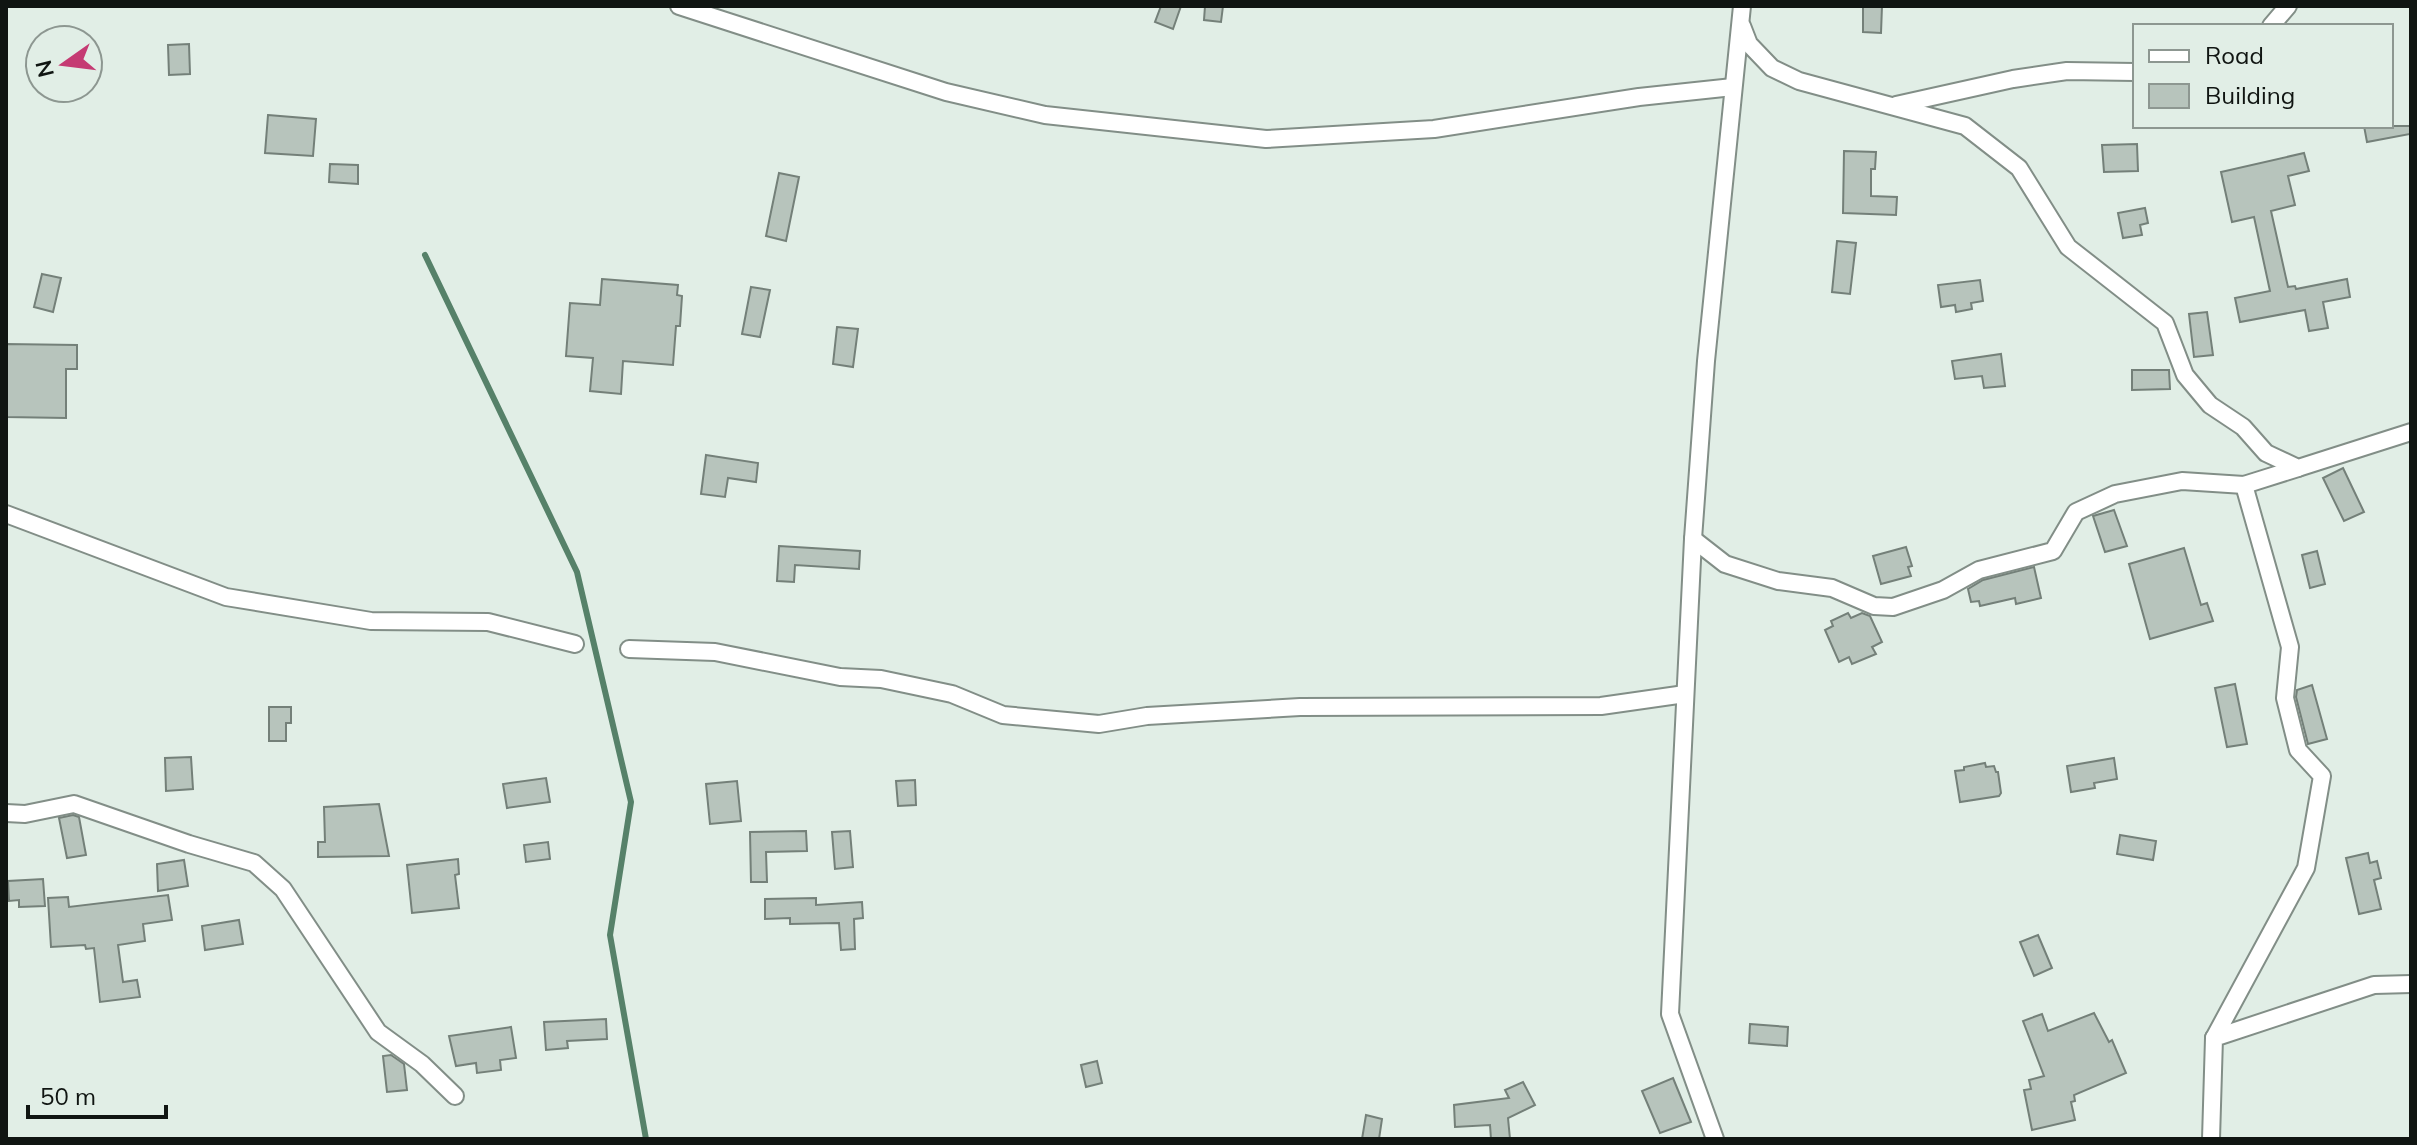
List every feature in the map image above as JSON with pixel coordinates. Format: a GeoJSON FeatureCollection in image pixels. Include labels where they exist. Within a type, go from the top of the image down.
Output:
{"type":"FeatureCollection","features":[{"type":"Feature","properties":{"kind":"street"},"geometry":{"type":"LineString","coordinates":[[679,6],[946,92],[1030,112],[1266,139],[1434,129],[1639,97],[1733,87]]}},
{"type":"Feature","properties":{"kind":"street"},"geometry":{"type":"LineString","coordinates":[[2273,24],[2288,6]]}},
{"type":"Feature","properties":{"kind":"street"},"geometry":{"type":"LineString","coordinates":[[1715,1139],[1670,1014],[1693,539],[1706,361],[1741,14]]}},
{"type":"Feature","properties":{"kind":"street"},"geometry":{"type":"LineString","coordinates":[[1741,14],[1749,44],[1772,68],[1799,81],[1965,126],[2019,168],[2068,247],[2165,323],[2185,375],[2210,405],[2243,427],[2266,453],[2298,468]]}},
{"type":"Feature","properties":{"kind":"street"},"geometry":{"type":"LineString","coordinates":[[1892,105],[2013,79],[2067,71],[2133,72]]}},
{"type":"Feature","properties":{"kind":"street"},"geometry":{"type":"LineString","coordinates":[[1693,539],[1725,564],[1778,581],[1832,588],[1874,606],[1893,607],[1943,590],[1979,570],[2053,551],[2076,512],[2115,494],[2182,481],[2244,485],[2411,432]]}},
{"type":"Feature","properties":{"kind":"street"},"geometry":{"type":"LineString","coordinates":[[2211,1139],[2214,1038],[2306,868],[2322,776],[2298,750],[2285,698],[2290,647],[2244,485]]}},
{"type":"Feature","properties":{"kind":"street"},"geometry":{"type":"LineString","coordinates":[[6,514],[226,597],[371,621],[488,622],[575,644]]}},
{"type":"Feature","properties":{"kind":"street"},"geometry":{"type":"LineString","coordinates":[[629,649],[715,652],[840,677],[881,679],[952,694],[1003,715],[1099,724],[1147,716],[1300,707],[1601,706],[1685,694]]}},
{"type":"Feature","properties":{"kind":"street"},"geometry":{"type":"LineString","coordinates":[[6,813],[25,814],[74,804],[254,863],[283,889],[378,1032],[422,1064],[455,1096]]}},
{"type":"Feature","properties":{"kind":"street"},"geometry":{"type":"LineString","coordinates":[[2214,1038],[2374,985],[2411,984]]}},
{"type":"Feature","properties":{"kind":"building"},"geometry":{"type":"Polygon","coordinates":[[[1161,6],[1181,6],[1173,29],[1155,22],[1161,6]]]}},
{"type":"Feature","properties":{"kind":"building"},"geometry":{"type":"Polygon","coordinates":[[[1205,6],[1223,6],[1221,22],[1204,20],[1205,6]]]}},
{"type":"Feature","properties":{"kind":"building"},"geometry":{"type":"Polygon","coordinates":[[[1863,6],[1882,6],[1881,33],[1863,32],[1863,6]]]}},
{"type":"Feature","properties":{"kind":"building"},"geometry":{"type":"Polygon","coordinates":[[[189,44],[190,74],[169,75],[168,45],[189,44]]]}},
{"type":"Feature","properties":{"kind":"building"},"geometry":{"type":"Polygon","coordinates":[[[268,115],[316,119],[313,156],[265,153],[268,115]]]}},
{"type":"Feature","properties":{"kind":"building"},"geometry":{"type":"Polygon","coordinates":[[[2410,126],[2410,134],[2367,142],[2364,128],[2410,126]]]}},
{"type":"Feature","properties":{"kind":"building"},"geometry":{"type":"Polygon","coordinates":[[[2137,144],[2138,171],[2104,172],[2102,145],[2137,144]]]}},
{"type":"Feature","properties":{"kind":"building"},"geometry":{"type":"Polygon","coordinates":[[[1844,151],[1876,152],[1875,169],[1871,169],[1871,196],[1897,197],[1896,215],[1843,213],[1844,151]]]}},
{"type":"Feature","properties":{"kind":"building"},"geometry":{"type":"Polygon","coordinates":[[[2304,153],[2309,171],[2288,176],[2295,205],[2271,211],[2288,287],[2295,286],[2296,289],[2347,279],[2350,297],[2323,302],[2328,328],[2309,331],[2305,310],[2240,322],[2235,298],[2270,291],[2254,217],[2232,222],[2221,172],[2304,153]]]}},
{"type":"Feature","properties":{"kind":"building"},"geometry":{"type":"Polygon","coordinates":[[[330,164],[358,165],[358,184],[329,182],[330,164]]]}},
{"type":"Feature","properties":{"kind":"building"},"geometry":{"type":"Polygon","coordinates":[[[779,173],[799,177],[786,241],[766,236],[779,173]]]}},
{"type":"Feature","properties":{"kind":"building"},"geometry":{"type":"Polygon","coordinates":[[[2145,208],[2148,223],[2140,225],[2142,235],[2123,238],[2118,213],[2145,208]]]}},
{"type":"Feature","properties":{"kind":"building"},"geometry":{"type":"Polygon","coordinates":[[[1837,241],[1856,243],[1850,294],[1832,292],[1837,241]]]}},
{"type":"Feature","properties":{"kind":"building"},"geometry":{"type":"Polygon","coordinates":[[[42,274],[61,278],[53,312],[34,307],[42,274]]]}},
{"type":"Feature","properties":{"kind":"building"},"geometry":{"type":"Polygon","coordinates":[[[602,279],[678,285],[677,295],[682,296],[673,365],[623,361],[621,394],[590,391],[593,358],[566,356],[570,303],[600,305],[602,279]]]}},
{"type":"Feature","properties":{"kind":"building"},"geometry":{"type":"Polygon","coordinates":[[[1980,280],[1983,301],[1971,303],[1972,309],[1956,312],[1955,305],[1941,307],[1938,285],[1980,280]]]}},
{"type":"Feature","properties":{"kind":"building"},"geometry":{"type":"Polygon","coordinates":[[[751,287],[770,290],[760,337],[742,334],[751,287]]]}},
{"type":"Feature","properties":{"kind":"building"},"geometry":{"type":"Polygon","coordinates":[[[2207,312],[2213,355],[2194,357],[2189,314],[2207,312]]]}},
{"type":"Feature","properties":{"kind":"building"},"geometry":{"type":"Polygon","coordinates":[[[837,327],[858,329],[853,367],[833,364],[837,327]]]}},
{"type":"Feature","properties":{"kind":"building"},"geometry":{"type":"Polygon","coordinates":[[[6,344],[77,345],[77,369],[66,369],[66,418],[6,417],[6,344]]]}},
{"type":"Feature","properties":{"kind":"building"},"geometry":{"type":"Polygon","coordinates":[[[2001,354],[2005,386],[1984,388],[1982,376],[1955,379],[1952,361],[2001,354]]]}},
{"type":"Feature","properties":{"kind":"building"},"geometry":{"type":"Polygon","coordinates":[[[2132,370],[2169,370],[2170,389],[2132,390],[2132,370]]]}},
{"type":"Feature","properties":{"kind":"building"},"geometry":{"type":"Polygon","coordinates":[[[706,455],[758,463],[756,482],[728,478],[725,497],[701,494],[706,455]]]}},
{"type":"Feature","properties":{"kind":"building"},"geometry":{"type":"Polygon","coordinates":[[[2343,468],[2364,512],[2344,521],[2323,478],[2343,468]]]}},
{"type":"Feature","properties":{"kind":"building"},"geometry":{"type":"Polygon","coordinates":[[[2114,510],[2127,546],[2105,552],[2093,516],[2114,510]]]}},
{"type":"Feature","properties":{"kind":"building"},"geometry":{"type":"Polygon","coordinates":[[[779,546],[860,551],[859,569],[795,565],[794,582],[777,581],[779,546]]]}},
{"type":"Feature","properties":{"kind":"building"},"geometry":{"type":"Polygon","coordinates":[[[1906,547],[1912,566],[1908,567],[1911,576],[1881,584],[1873,556],[1906,547]]]}},
{"type":"Feature","properties":{"kind":"building"},"geometry":{"type":"Polygon","coordinates":[[[2184,548],[2201,605],[2207,603],[2213,621],[2150,639],[2129,564],[2184,548]]]}},
{"type":"Feature","properties":{"kind":"building"},"geometry":{"type":"Polygon","coordinates":[[[2317,551],[2325,584],[2310,588],[2302,555],[2317,551]]]}},
{"type":"Feature","properties":{"kind":"building"},"geometry":{"type":"Polygon","coordinates":[[[2034,567],[2041,598],[2016,604],[2015,598],[1980,606],[1979,601],[1971,602],[1968,589],[1983,580],[2034,567]]]}},
{"type":"Feature","properties":{"kind":"building"},"geometry":{"type":"Polygon","coordinates":[[[1848,613],[1851,618],[1862,613],[1870,616],[1882,642],[1872,647],[1876,654],[1852,664],[1849,657],[1839,662],[1825,630],[1833,626],[1831,621],[1848,613]]]}},
{"type":"Feature","properties":{"kind":"building"},"geometry":{"type":"Polygon","coordinates":[[[2235,684],[2247,744],[2227,747],[2215,688],[2235,684]]]}},
{"type":"Feature","properties":{"kind":"building"},"geometry":{"type":"Polygon","coordinates":[[[2312,685],[2327,739],[2308,744],[2296,697],[2297,690],[2312,685]]]}},
{"type":"Feature","properties":{"kind":"building"},"geometry":{"type":"Polygon","coordinates":[[[269,707],[291,707],[291,723],[286,723],[286,741],[269,741],[269,707]]]}},
{"type":"Feature","properties":{"kind":"building"},"geometry":{"type":"Polygon","coordinates":[[[191,757],[193,789],[166,791],[165,758],[191,757]]]}},
{"type":"Feature","properties":{"kind":"building"},"geometry":{"type":"Polygon","coordinates":[[[2114,758],[2117,779],[2094,783],[2095,788],[2071,792],[2067,766],[2114,758]]]}},
{"type":"Feature","properties":{"kind":"building"},"geometry":{"type":"Polygon","coordinates":[[[1985,763],[1986,767],[1994,766],[1998,772],[2001,793],[1999,796],[1960,802],[1955,771],[1985,763]]]}},
{"type":"Feature","properties":{"kind":"building"},"geometry":{"type":"Polygon","coordinates":[[[546,778],[550,802],[507,808],[503,784],[546,778]]]}},
{"type":"Feature","properties":{"kind":"building"},"geometry":{"type":"Polygon","coordinates":[[[915,780],[916,805],[898,806],[896,781],[915,780]]]}},
{"type":"Feature","properties":{"kind":"building"},"geometry":{"type":"Polygon","coordinates":[[[737,781],[741,821],[710,824],[706,784],[737,781]]]}},
{"type":"Feature","properties":{"kind":"building"},"geometry":{"type":"Polygon","coordinates":[[[379,804],[389,856],[318,857],[318,842],[325,842],[324,807],[379,804]]]}},
{"type":"Feature","properties":{"kind":"building"},"geometry":{"type":"Polygon","coordinates":[[[79,817],[86,855],[67,858],[59,818],[79,817]]]}},
{"type":"Feature","properties":{"kind":"building"},"geometry":{"type":"Polygon","coordinates":[[[806,831],[807,851],[766,852],[767,882],[751,882],[750,832],[806,831]]]}},
{"type":"Feature","properties":{"kind":"building"},"geometry":{"type":"Polygon","coordinates":[[[850,831],[853,867],[835,869],[832,832],[850,831]]]}},
{"type":"Feature","properties":{"kind":"building"},"geometry":{"type":"Polygon","coordinates":[[[2120,835],[2156,841],[2153,860],[2117,854],[2120,835]]]}},
{"type":"Feature","properties":{"kind":"building"},"geometry":{"type":"Polygon","coordinates":[[[548,842],[550,859],[526,862],[524,845],[548,842]]]}},
{"type":"Feature","properties":{"kind":"building"},"geometry":{"type":"Polygon","coordinates":[[[2368,853],[2370,863],[2377,861],[2381,878],[2374,880],[2381,909],[2359,914],[2346,858],[2368,853]]]}},
{"type":"Feature","properties":{"kind":"building"},"geometry":{"type":"Polygon","coordinates":[[[458,859],[459,874],[455,875],[459,908],[412,913],[407,865],[458,859]]]}},
{"type":"Feature","properties":{"kind":"building"},"geometry":{"type":"Polygon","coordinates":[[[184,860],[188,886],[158,891],[157,864],[184,860]]]}},
{"type":"Feature","properties":{"kind":"building"},"geometry":{"type":"Polygon","coordinates":[[[43,879],[45,906],[19,907],[19,900],[9,901],[8,881],[43,879]]]}},
{"type":"Feature","properties":{"kind":"building"},"geometry":{"type":"Polygon","coordinates":[[[168,895],[172,920],[143,924],[145,941],[118,945],[123,982],[137,980],[140,997],[100,1002],[94,948],[86,949],[85,945],[51,947],[48,898],[68,897],[69,907],[168,895]]]}},
{"type":"Feature","properties":{"kind":"building"},"geometry":{"type":"Polygon","coordinates":[[[816,898],[816,905],[862,902],[863,918],[854,919],[855,949],[841,950],[839,923],[790,924],[790,918],[765,919],[765,899],[816,898]]]}},
{"type":"Feature","properties":{"kind":"building"},"geometry":{"type":"Polygon","coordinates":[[[239,920],[243,944],[205,950],[202,926],[239,920]]]}},
{"type":"Feature","properties":{"kind":"building"},"geometry":{"type":"Polygon","coordinates":[[[2038,935],[2052,968],[2034,976],[2020,942],[2038,935]]]}},
{"type":"Feature","properties":{"kind":"building"},"geometry":{"type":"Polygon","coordinates":[[[2094,1013],[2109,1042],[2112,1040],[2126,1073],[2074,1095],[2075,1101],[2071,1102],[2075,1120],[2032,1130],[2024,1090],[2031,1089],[2029,1080],[2044,1076],[2023,1021],[2042,1014],[2048,1031],[2094,1013]]]}},
{"type":"Feature","properties":{"kind":"building"},"geometry":{"type":"Polygon","coordinates":[[[606,1019],[607,1039],[567,1041],[568,1048],[546,1050],[544,1022],[606,1019]]]}},
{"type":"Feature","properties":{"kind":"building"},"geometry":{"type":"Polygon","coordinates":[[[1750,1024],[1788,1027],[1787,1046],[1749,1043],[1750,1024]]]}},
{"type":"Feature","properties":{"kind":"building"},"geometry":{"type":"Polygon","coordinates":[[[511,1027],[516,1058],[500,1060],[501,1070],[477,1073],[476,1063],[456,1066],[449,1036],[511,1027]]]}},
{"type":"Feature","properties":{"kind":"building"},"geometry":{"type":"Polygon","coordinates":[[[391,1055],[404,1064],[407,1090],[387,1092],[383,1056],[391,1055]]]}},
{"type":"Feature","properties":{"kind":"building"},"geometry":{"type":"Polygon","coordinates":[[[1097,1061],[1102,1083],[1086,1087],[1081,1065],[1097,1061]]]}},
{"type":"Feature","properties":{"kind":"building"},"geometry":{"type":"Polygon","coordinates":[[[1673,1078],[1691,1122],[1660,1133],[1642,1091],[1673,1078]]]}},
{"type":"Feature","properties":{"kind":"building"},"geometry":{"type":"Polygon","coordinates":[[[1523,1082],[1535,1105],[1508,1118],[1510,1139],[1491,1139],[1490,1125],[1455,1127],[1454,1105],[1509,1098],[1505,1090],[1523,1082]]]}},
{"type":"Feature","properties":{"kind":"building"},"geometry":{"type":"Polygon","coordinates":[[[1366,1115],[1382,1119],[1379,1139],[1362,1139],[1366,1115]]]}},
{"type":"Feature","properties":{"kind":"waterway"},"geometry":{"type":"LineString","coordinates":[[425,255],[577,572],[631,802],[610,935],[646,1139]]}}]}
